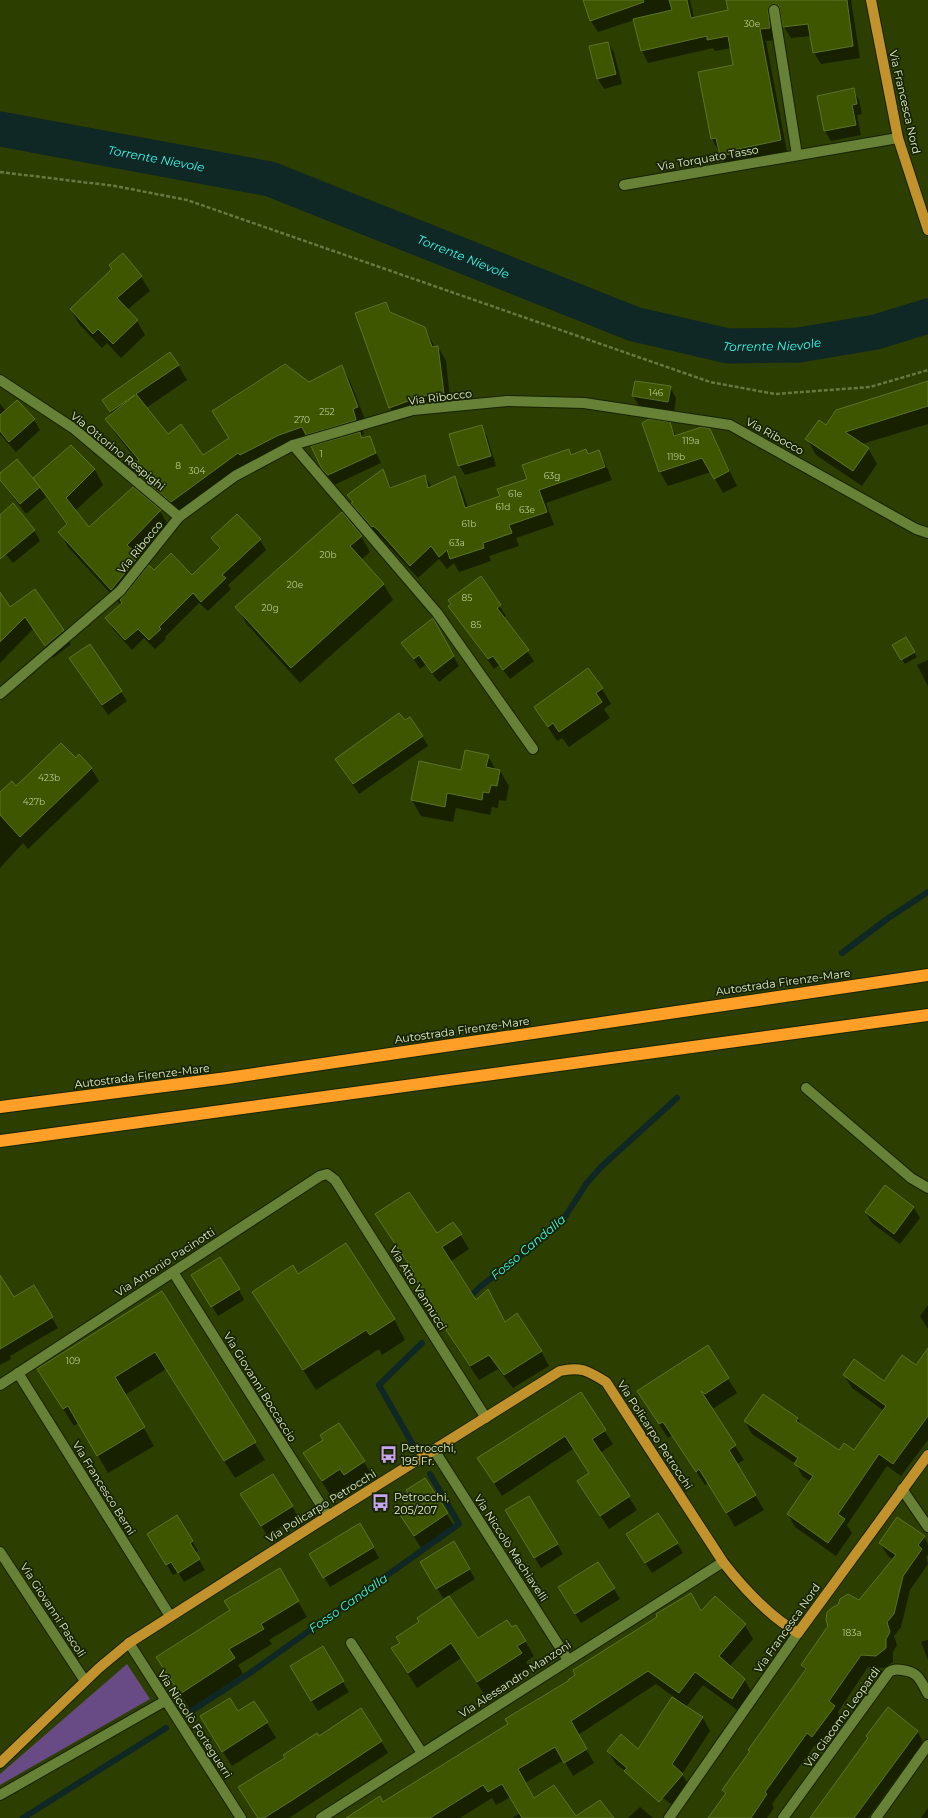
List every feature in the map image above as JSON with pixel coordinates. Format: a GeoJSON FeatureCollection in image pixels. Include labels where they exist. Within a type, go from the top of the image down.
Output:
{"type":"FeatureCollection","features":[{"type":"Feature","properties":{"kind":"highway","name":"Autostrada Firenze-Mare"},"geometry":{"type":"LineString","coordinates":[[0,1107],[235,1077],[928,975]]}},
{"type":"Feature","properties":{"kind":"highway"},"geometry":{"type":"LineString","coordinates":[[0,1141],[928,1015]]}},
{"type":"Feature","properties":{"kind":"main road","name":"Via Francesca Nord"},"geometry":{"type":"LineString","coordinates":[[871,0],[898,138],[928,230]]}},
{"type":"Feature","properties":{"kind":"main road","name":"Via Policarpo Petrocchi"},"geometry":{"type":"LineString","coordinates":[[0,1763],[85,1681],[129,1643],[560,1370],[573,1368],[589,1371],[606,1382],[723,1562],[745,1588],[783,1624],[798,1633]]}},
{"type":"Feature","properties":{"kind":"main road","name":"Via Francesca Nord"},"geometry":{"type":"LineString","coordinates":[[798,1633],[928,1455]]}},
{"type":"Feature","properties":{"kind":"street"},"geometry":{"type":"LineString","coordinates":[[774,10],[797,155]]}},
{"type":"Feature","properties":{"kind":"street","name":"Via Torquato Tasso"},"geometry":{"type":"LineString","coordinates":[[624,185],[898,138]]}},
{"type":"Feature","properties":{"kind":"street","name":"Via Ottorino Respighi"},"geometry":{"type":"LineString","coordinates":[[0,380],[73,428],[179,517]]}},
{"type":"Feature","properties":{"kind":"street","name":"Via Ribocco"},"geometry":{"type":"LineString","coordinates":[[0,694],[120,591],[179,517],[235,476],[293,445],[413,410],[507,401],[584,403],[730,425],[916,529],[928,533]]}},
{"type":"Feature","properties":{"kind":"street"},"geometry":{"type":"LineString","coordinates":[[293,445],[437,613],[533,749]]}},
{"type":"Feature","properties":{"kind":"street"},"geometry":{"type":"LineString","coordinates":[[806,1088],[911,1178],[928,1188]]}},
{"type":"Feature","properties":{"kind":"street","name":"Via Antonio Pacinotti"},"geometry":{"type":"LineString","coordinates":[[18,1373],[320,1176],[327,1174]]}},
{"type":"Feature","properties":{"kind":"street","name":"Via Atto Vannucci"},"geometry":{"type":"LineString","coordinates":[[327,1174],[335,1180],[486,1418]]}},
{"type":"Feature","properties":{"kind":"street","name":"Via Giovanni Boccaccio"},"geometry":{"type":"LineString","coordinates":[[173,1272],[328,1516]]}},
{"type":"Feature","properties":{"kind":"street"},"geometry":{"type":"LineString","coordinates":[[0,1385],[18,1373]]}},
{"type":"Feature","properties":{"kind":"street","name":"Via Francesco Berni"},"geometry":{"type":"LineString","coordinates":[[18,1373],[170,1616]]}},
{"type":"Feature","properties":{"kind":"street","name":"Via Niccolò Machiavelli"},"geometry":{"type":"LineString","coordinates":[[434,1450],[568,1660]]}},
{"type":"Feature","properties":{"kind":"street"},"geometry":{"type":"LineString","coordinates":[[902,1489],[928,1527]]}},
{"type":"Feature","properties":{"kind":"street","name":"Via Giovanni Pascoli"},"geometry":{"type":"LineString","coordinates":[[0,1552],[85,1681]]}},
{"type":"Feature","properties":{"kind":"street","name":"Via Alessandro Manzoni"},"geometry":{"type":"LineString","coordinates":[[321,1818],[723,1562]]}},
{"type":"Feature","properties":{"kind":"street","name":"Via Francesca Nord"},"geometry":{"type":"LineString","coordinates":[[669,1818],[798,1633]]}},
{"type":"Feature","properties":{"kind":"street","name":"Via Niccolò Forteguerri"},"geometry":{"type":"LineString","coordinates":[[129,1643],[241,1818]]}},
{"type":"Feature","properties":{"kind":"street"},"geometry":{"type":"LineString","coordinates":[[351,1643],[422,1753]]}},
{"type":"Feature","properties":{"kind":"street","name":"Via Giacomo Leopardi"},"geometry":{"type":"LineString","coordinates":[[783,1818],[889,1672],[893,1669],[912,1671],[918,1677],[928,1694]]}},
{"type":"Feature","properties":{"kind":"street"},"geometry":{"type":"LineString","coordinates":[[0,1795],[165,1701]]}},
{"type":"Feature","properties":{"kind":"street"},"geometry":{"type":"LineString","coordinates":[[876,1818],[928,1745]]}},
{"type":"Feature","properties":{"kind":"path"},"geometry":{"type":"LineString","coordinates":[[0,172],[115,186],[186,200],[710,382],[775,394],[870,387],[928,370]]}},
{"type":"Feature","properties":{"kind":"shaded area"},"geometry":{"type":"Polygon","coordinates":[[[127,1664],[150,1699],[0,1785],[0,1774],[127,1664]]]}},
{"type":"Feature","properties":{"kind":"building"},"geometry":{"type":"Polygon","coordinates":[[[583,0],[643,0],[644,2],[590,21],[583,0]]]}},
{"type":"Feature","properties":{"kind":"building"},"geometry":{"type":"Polygon","coordinates":[[[669,0],[687,0],[691,18],[728,10],[726,0],[847,0],[853,46],[813,53],[808,24],[783,27],[779,6],[776,4],[770,5],[768,11],[770,28],[760,29],[781,140],[734,150],[735,153],[720,156],[716,138],[711,139],[698,72],[733,65],[728,36],[707,40],[707,36],[641,51],[633,19],[672,10],[669,0]]]}},
{"type":"Feature","properties":{"kind":"building"},"geometry":{"type":"Polygon","coordinates":[[[608,42],[616,74],[597,79],[589,46],[608,42]]]}},
{"type":"Feature","properties":{"kind":"building"},"geometry":{"type":"Polygon","coordinates":[[[854,88],[857,104],[852,105],[856,125],[824,131],[817,96],[854,88]]]}},
{"type":"Feature","properties":{"kind":"building"},"geometry":{"type":"Polygon","coordinates":[[[123,253],[142,276],[117,298],[138,320],[113,344],[98,329],[93,334],[70,309],[112,269],[109,265],[123,253]]]}},
{"type":"Feature","properties":{"kind":"building"},"geometry":{"type":"Polygon","coordinates":[[[386,302],[390,312],[425,327],[432,347],[438,346],[444,394],[422,396],[389,408],[355,313],[386,302]]]}},
{"type":"Feature","properties":{"kind":"building"},"geometry":{"type":"Polygon","coordinates":[[[170,352],[179,365],[136,394],[168,434],[181,424],[203,455],[229,438],[212,411],[285,364],[309,382],[342,365],[358,407],[353,409],[356,420],[306,435],[302,427],[279,435],[240,455],[238,453],[171,502],[142,478],[133,465],[139,460],[105,419],[135,395],[110,412],[102,400],[170,352]]]}},
{"type":"Feature","properties":{"kind":"building"},"geometry":{"type":"Polygon","coordinates":[[[635,381],[671,386],[668,402],[632,396],[635,381]]]}},
{"type":"Feature","properties":{"kind":"building"},"geometry":{"type":"Polygon","coordinates":[[[928,381],[928,406],[845,432],[869,448],[853,471],[805,439],[819,420],[826,425],[836,410],[928,381]]]}},
{"type":"Feature","properties":{"kind":"building"},"geometry":{"type":"Polygon","coordinates":[[[17,400],[35,419],[9,442],[0,431],[0,415],[17,400]]]}},
{"type":"Feature","properties":{"kind":"building"},"geometry":{"type":"Polygon","coordinates":[[[649,419],[670,422],[674,436],[702,427],[710,429],[729,471],[714,479],[702,458],[659,472],[642,423],[649,419]]]}},
{"type":"Feature","properties":{"kind":"building"},"geometry":{"type":"Polygon","coordinates":[[[482,425],[491,456],[458,466],[449,434],[482,425]]]}},
{"type":"Feature","properties":{"kind":"building"},"geometry":{"type":"Polygon","coordinates":[[[360,432],[361,438],[370,436],[376,453],[328,475],[322,469],[311,446],[360,432]]]}},
{"type":"Feature","properties":{"kind":"building"},"geometry":{"type":"Polygon","coordinates":[[[71,445],[95,469],[66,498],[89,527],[133,487],[161,510],[127,545],[139,556],[111,590],[58,532],[67,524],[33,478],[71,445]]]}},
{"type":"Feature","properties":{"kind":"building"},"geometry":{"type":"Polygon","coordinates":[[[569,449],[571,455],[586,449],[588,454],[599,450],[605,467],[539,490],[547,512],[509,525],[512,533],[483,543],[484,548],[450,559],[447,550],[439,557],[431,546],[410,566],[377,529],[373,526],[372,527],[351,503],[353,502],[347,495],[383,469],[390,488],[425,475],[428,488],[455,476],[465,508],[500,496],[497,489],[527,479],[522,465],[569,449]]]}},
{"type":"Feature","properties":{"kind":"building"},"geometry":{"type":"Polygon","coordinates":[[[17,459],[40,487],[20,504],[0,480],[0,473],[17,459]]]}},
{"type":"Feature","properties":{"kind":"building"},"geometry":{"type":"Polygon","coordinates":[[[13,503],[35,530],[0,559],[0,515],[13,503]]]}},
{"type":"Feature","properties":{"kind":"building"},"geometry":{"type":"Polygon","coordinates":[[[342,512],[362,536],[350,546],[384,584],[291,668],[235,607],[342,512]]]}},
{"type":"Feature","properties":{"kind":"building"},"geometry":{"type":"Polygon","coordinates":[[[237,514],[261,539],[222,575],[226,578],[201,602],[193,593],[159,627],[161,629],[149,640],[138,629],[125,640],[105,618],[122,603],[120,600],[149,565],[154,570],[171,553],[192,575],[220,548],[211,538],[237,514]]]}},
{"type":"Feature","properties":{"kind":"building"},"geometry":{"type":"Polygon","coordinates":[[[481,576],[501,605],[497,608],[529,650],[503,670],[493,656],[488,659],[448,606],[451,604],[448,600],[481,576]]]}},
{"type":"Feature","properties":{"kind":"building"},"geometry":{"type":"Polygon","coordinates":[[[35,589],[64,630],[45,646],[25,617],[0,642],[0,592],[10,607],[35,589]]]}},
{"type":"Feature","properties":{"kind":"building"},"geometry":{"type":"Polygon","coordinates":[[[433,618],[454,656],[432,673],[419,655],[414,659],[401,643],[433,618]]]}},
{"type":"Feature","properties":{"kind":"building"},"geometry":{"type":"Polygon","coordinates":[[[906,637],[915,652],[901,660],[892,645],[906,637]]]}},
{"type":"Feature","properties":{"kind":"building"},"geometry":{"type":"Polygon","coordinates":[[[90,644],[122,691],[102,705],[69,658],[90,644]]]}},
{"type":"Feature","properties":{"kind":"building"},"geometry":{"type":"Polygon","coordinates":[[[588,668],[603,688],[596,693],[602,702],[559,732],[553,723],[548,727],[534,707],[588,668]]]}},
{"type":"Feature","properties":{"kind":"building"},"geometry":{"type":"Polygon","coordinates":[[[399,713],[405,720],[410,717],[423,736],[353,784],[335,759],[399,713]]]}},
{"type":"Feature","properties":{"kind":"building"},"geometry":{"type":"Polygon","coordinates":[[[61,743],[76,758],[79,754],[92,768],[20,837],[0,815],[0,792],[12,781],[16,786],[61,743]]]}},
{"type":"Feature","properties":{"kind":"building"},"geometry":{"type":"Polygon","coordinates":[[[465,750],[489,755],[486,767],[500,770],[497,786],[491,785],[489,793],[483,792],[482,800],[447,793],[445,807],[411,800],[419,761],[461,770],[465,750]]]}},
{"type":"Feature","properties":{"kind":"building"},"geometry":{"type":"Polygon","coordinates":[[[885,1185],[914,1207],[894,1234],[865,1212],[885,1185]]]}},
{"type":"Feature","properties":{"kind":"building"},"geometry":{"type":"Polygon","coordinates":[[[409,1192],[437,1233],[453,1222],[462,1234],[442,1247],[476,1300],[488,1289],[505,1322],[517,1313],[542,1351],[504,1375],[489,1355],[470,1366],[446,1330],[447,1328],[412,1273],[414,1272],[375,1214],[409,1192]]]}},
{"type":"Feature","properties":{"kind":"building"},"geometry":{"type":"Polygon","coordinates":[[[346,1243],[395,1319],[370,1335],[366,1330],[303,1370],[252,1292],[293,1265],[298,1274],[346,1243]]]}},
{"type":"Feature","properties":{"kind":"building"},"geometry":{"type":"Polygon","coordinates":[[[220,1257],[240,1289],[211,1307],[191,1275],[220,1257]]]}},
{"type":"Feature","properties":{"kind":"building"},"geometry":{"type":"Polygon","coordinates":[[[0,1275],[14,1297],[34,1285],[53,1317],[0,1349],[0,1275]]]}},
{"type":"Feature","properties":{"kind":"building"},"geometry":{"type":"Polygon","coordinates":[[[162,1291],[256,1442],[224,1461],[155,1352],[115,1377],[145,1427],[97,1456],[68,1406],[63,1409],[37,1369],[162,1291]]]}},
{"type":"Feature","properties":{"kind":"building"},"geometry":{"type":"Polygon","coordinates":[[[708,1345],[729,1378],[705,1394],[701,1391],[736,1445],[729,1450],[756,1495],[726,1513],[699,1469],[696,1472],[663,1422],[659,1424],[637,1391],[708,1345]]]}},
{"type":"Feature","properties":{"kind":"building"},"geometry":{"type":"Polygon","coordinates":[[[928,1348],[928,1416],[893,1464],[879,1454],[838,1514],[845,1519],[828,1543],[787,1514],[813,1476],[794,1464],[798,1458],[744,1421],[763,1394],[798,1418],[796,1421],[839,1450],[844,1443],[854,1450],[886,1406],[843,1375],[854,1359],[884,1381],[902,1355],[916,1365],[928,1348]]]}},
{"type":"Feature","properties":{"kind":"building"},"geometry":{"type":"Polygon","coordinates":[[[581,1392],[606,1430],[592,1439],[630,1496],[600,1516],[577,1481],[589,1473],[565,1436],[494,1483],[477,1458],[581,1392]]]}},
{"type":"Feature","properties":{"kind":"building"},"geometry":{"type":"Polygon","coordinates":[[[339,1423],[365,1461],[344,1475],[340,1469],[322,1481],[303,1453],[323,1440],[320,1435],[339,1423]]]}},
{"type":"Feature","properties":{"kind":"building"},"geometry":{"type":"Polygon","coordinates":[[[273,1474],[293,1506],[261,1526],[240,1494],[273,1474]]]}},
{"type":"Feature","properties":{"kind":"building"},"geometry":{"type":"Polygon","coordinates":[[[425,1478],[448,1513],[414,1536],[396,1509],[412,1499],[406,1490],[425,1478]]]}},
{"type":"Feature","properties":{"kind":"building"},"geometry":{"type":"Polygon","coordinates":[[[529,1496],[558,1544],[534,1558],[505,1510],[529,1496]]]}},
{"type":"Feature","properties":{"kind":"building"},"geometry":{"type":"Polygon","coordinates":[[[658,1513],[678,1543],[645,1563],[626,1534],[658,1513]]]}},
{"type":"Feature","properties":{"kind":"building"},"geometry":{"type":"Polygon","coordinates":[[[177,1515],[193,1541],[190,1543],[200,1559],[178,1573],[171,1562],[166,1565],[147,1534],[177,1515]]]}},
{"type":"Feature","properties":{"kind":"building"},"geometry":{"type":"Polygon","coordinates":[[[897,1517],[925,1536],[918,1545],[922,1549],[903,1576],[894,1614],[887,1622],[890,1632],[886,1639],[886,1648],[876,1656],[861,1655],[829,1701],[835,1706],[812,1737],[807,1733],[765,1792],[767,1794],[751,1818],[708,1818],[726,1793],[722,1790],[750,1751],[748,1750],[806,1669],[801,1665],[828,1626],[826,1620],[827,1612],[838,1605],[840,1599],[848,1594],[859,1600],[896,1555],[879,1543],[897,1517]]]}},
{"type":"Feature","properties":{"kind":"building"},"geometry":{"type":"Polygon","coordinates":[[[360,1523],[374,1547],[323,1578],[309,1554],[360,1523]]]}},
{"type":"Feature","properties":{"kind":"building"},"geometry":{"type":"Polygon","coordinates":[[[454,1541],[470,1569],[436,1589],[420,1562],[454,1541]]]}},
{"type":"Feature","properties":{"kind":"building"},"geometry":{"type":"Polygon","coordinates":[[[598,1562],[615,1588],[575,1614],[558,1587],[598,1562]]]}},
{"type":"Feature","properties":{"kind":"building"},"geometry":{"type":"Polygon","coordinates":[[[280,1568],[299,1601],[261,1624],[264,1629],[229,1649],[235,1658],[180,1694],[156,1657],[230,1610],[224,1601],[280,1568]]]}},
{"type":"Feature","properties":{"kind":"building"},"geometry":{"type":"Polygon","coordinates":[[[691,1593],[701,1611],[715,1596],[746,1624],[719,1656],[745,1679],[732,1699],[695,1672],[679,1693],[648,1671],[571,1721],[587,1749],[564,1763],[555,1747],[518,1769],[534,1798],[554,1785],[576,1816],[600,1800],[614,1818],[522,1818],[502,1784],[488,1792],[483,1785],[430,1818],[346,1818],[380,1796],[383,1802],[508,1724],[505,1719],[568,1681],[575,1675],[573,1670],[657,1617],[656,1614],[691,1593]]]}},
{"type":"Feature","properties":{"kind":"building"},"geometry":{"type":"Polygon","coordinates":[[[449,1596],[478,1638],[507,1620],[512,1627],[516,1625],[526,1641],[517,1646],[522,1653],[477,1682],[451,1643],[408,1673],[391,1648],[400,1643],[396,1637],[419,1622],[417,1618],[449,1596]]]}},
{"type":"Feature","properties":{"kind":"building"},"geometry":{"type":"Polygon","coordinates":[[[323,1646],[344,1681],[311,1701],[290,1666],[323,1646]]]}},
{"type":"Feature","properties":{"kind":"building"},"geometry":{"type":"Polygon","coordinates":[[[672,1697],[703,1717],[672,1764],[683,1774],[659,1802],[624,1771],[627,1768],[607,1751],[621,1734],[638,1749],[672,1697]]]}},
{"type":"Feature","properties":{"kind":"building"},"geometry":{"type":"Polygon","coordinates":[[[230,1698],[238,1711],[254,1701],[268,1722],[222,1752],[200,1716],[230,1698]]]}},
{"type":"Feature","properties":{"kind":"building"},"geometry":{"type":"Polygon","coordinates":[[[888,1707],[918,1731],[854,1818],[810,1818],[868,1738],[866,1736],[888,1707]]]}},
{"type":"Feature","properties":{"kind":"building"},"geometry":{"type":"Polygon","coordinates":[[[361,1708],[382,1741],[264,1818],[258,1818],[238,1787],[285,1758],[283,1755],[317,1733],[319,1736],[361,1708]]]}},
{"type":"Feature","properties":{"kind":"waterway","name":"Torrente Nievole"},"geometry":{"type":"LineString","coordinates":[[0,129],[270,179],[634,324],[728,346],[799,345],[876,332],[928,316]]}},
{"type":"Feature","properties":{"kind":"waterway","name":"Fosso Candalla"},"geometry":{"type":"LineString","coordinates":[[842,953],[887,919],[928,892]]}},
{"type":"Feature","properties":{"kind":"waterway","name":"Fosso Candalla"},"geometry":{"type":"LineString","coordinates":[[468,1299],[481,1286],[536,1244],[565,1217],[586,1184],[601,1167],[677,1098]]}},
{"type":"Feature","properties":{"kind":"waterway","name":"Fosso Candalla"},"geometry":{"type":"LineString","coordinates":[[412,1443],[379,1385],[422,1343]]}},
{"type":"Feature","properties":{"kind":"waterway","name":"Fosso Candalla"},"geometry":{"type":"LineString","coordinates":[[187,1714],[250,1673],[459,1524],[430,1474]]}},
{"type":"Feature","properties":{"kind":"waterway","name":"Fosso Candalla"},"geometry":{"type":"LineString","coordinates":[[23,1818],[166,1728]]}},
{"type":"Feature","properties":{"kind":"place","name":"Petrocchi, 195 Fr."},"geometry":{"type":"Point","coordinates":[388,1454]}},
{"type":"Feature","properties":{"kind":"place","name":"Petrocchi, 205/207"},"geometry":{"type":"Point","coordinates":[381,1503]}}]}
